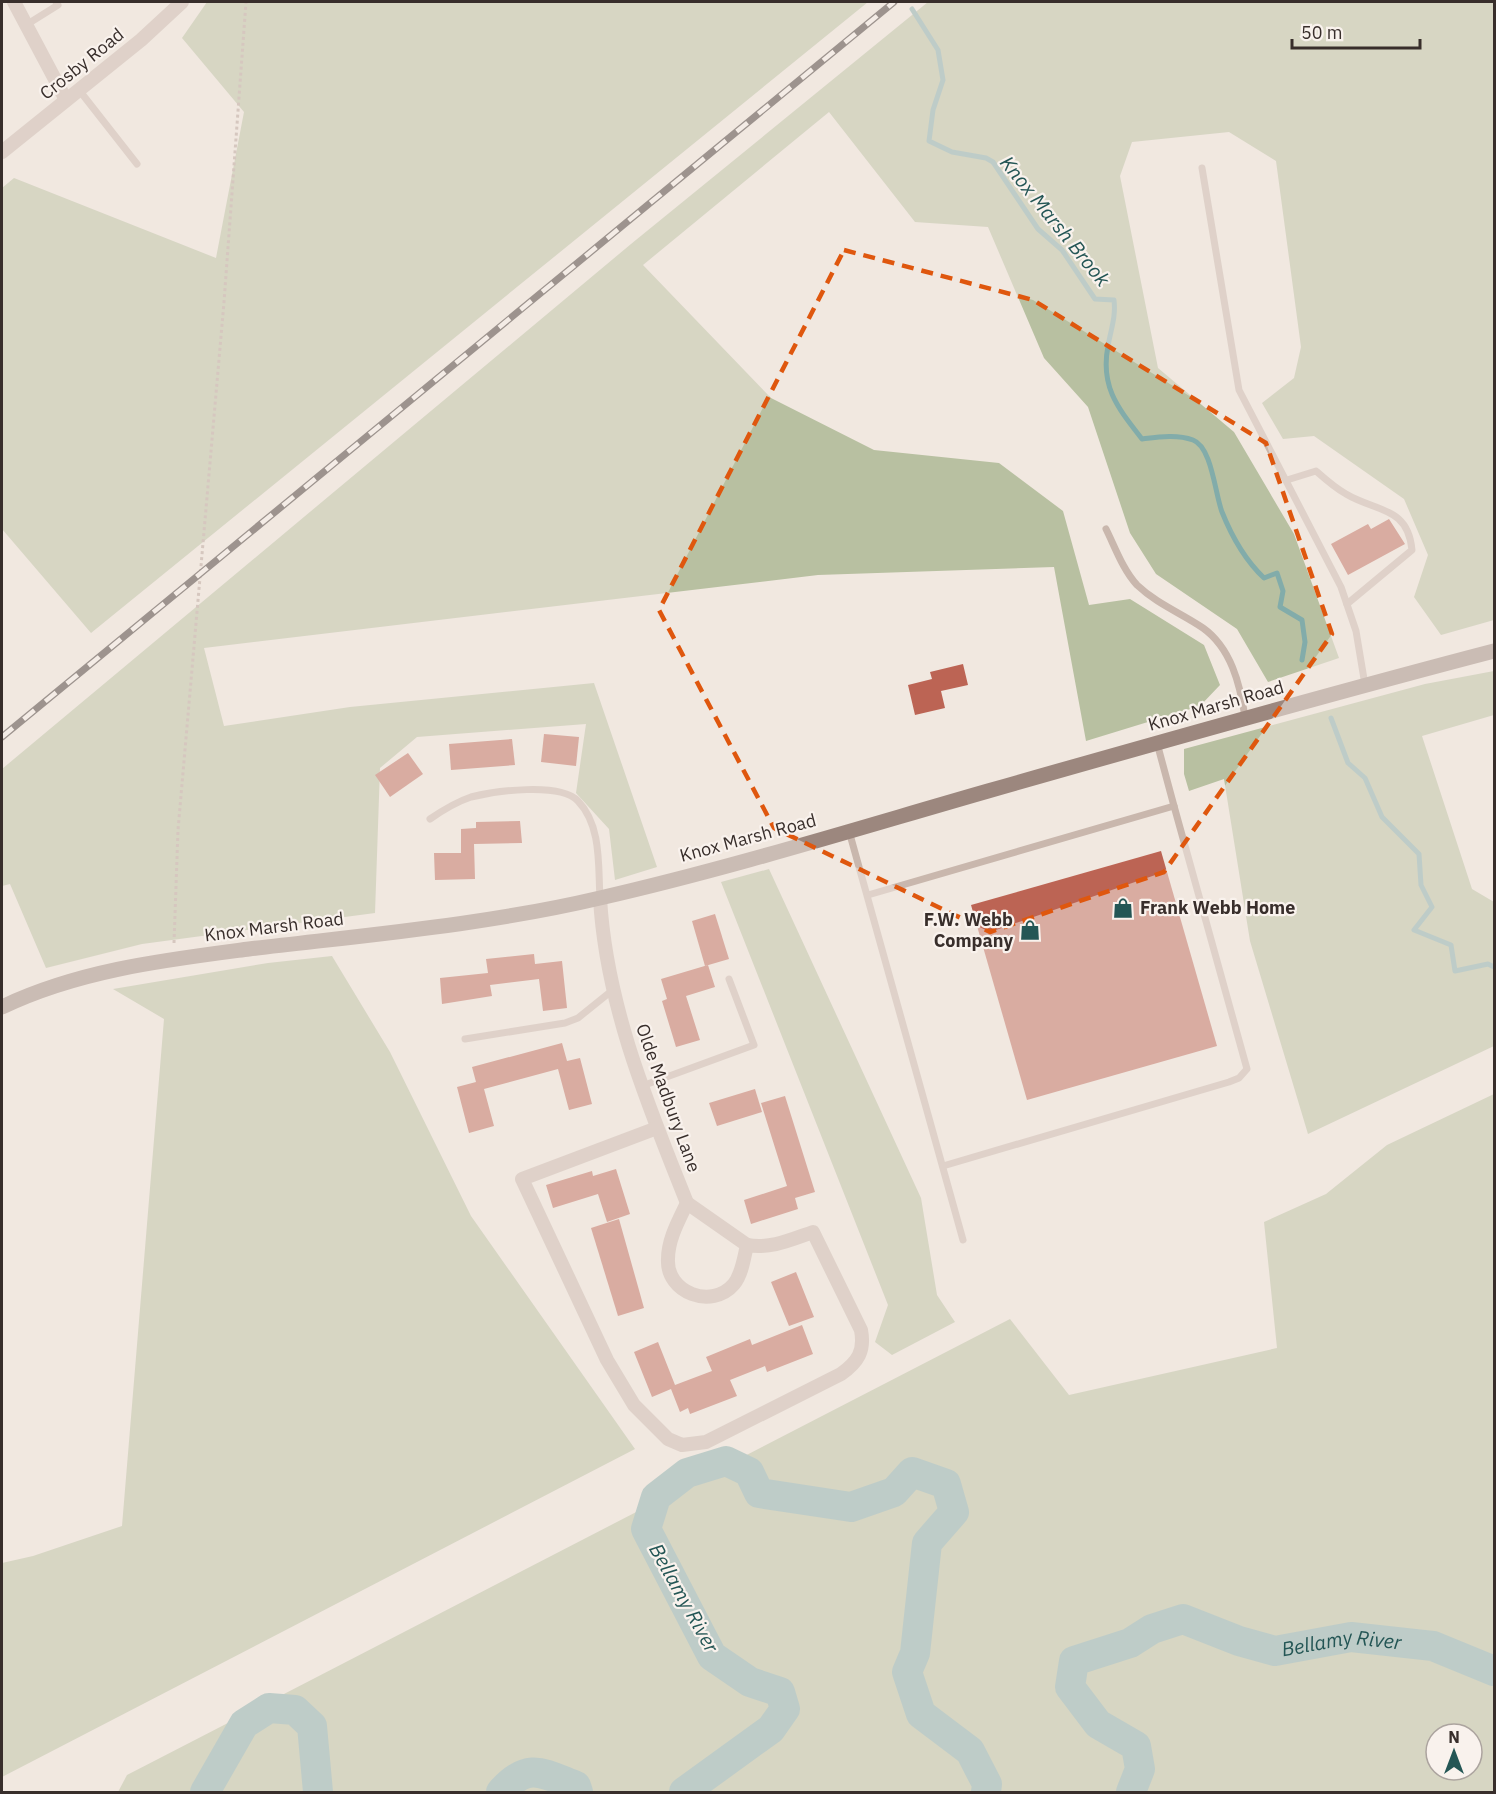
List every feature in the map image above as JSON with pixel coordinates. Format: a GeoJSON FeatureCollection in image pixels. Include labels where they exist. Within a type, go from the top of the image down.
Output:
{"type":"FeatureCollection","features":[{"type":"Feature","properties":{"kind":"main road","name":"Knox Marsh Road"},"geometry":{"type":"LineString","coordinates":[[2,1007],[30,993],[109,971],[175,960],[474,921],[600,898],[849,831],[1245,717],[1494,651]]}},
{"type":"Feature","properties":{"kind":"street"},"geometry":{"type":"LineString","coordinates":[[14,2],[66,100]]}},
{"type":"Feature","properties":{"kind":"street","name":"Crosby Road"},"geometry":{"type":"LineString","coordinates":[[2,152],[141,40],[182,2]]}},
{"type":"Feature","properties":{"kind":"street","name":"Olde Madbury Lane"},"geometry":{"type":"LineString","coordinates":[[600,898],[615,989],[642,1086],[687,1203]]}},
{"type":"Feature","properties":{"kind":"street"},"geometry":{"type":"LineString","coordinates":[[657,1128],[522,1179],[568,1281],[634,1405],[668,1439],[682,1445],[706,1443],[842,1374],[854,1365],[861,1353],[863,1342],[861,1330],[813,1232],[776,1245],[761,1247],[747,1245],[687,1203],[676,1225],[667,1261],[670,1272],[686,1292],[698,1297],[710,1298],[723,1293],[734,1284],[740,1273],[747,1245]]}},
{"type":"Feature","properties":{"kind":"lane"},"geometry":{"type":"LineString","coordinates":[[26,25],[58,5],[56,2]]}},
{"type":"Feature","properties":{"kind":"lane"},"geometry":{"type":"LineString","coordinates":[[79,90],[137,164]]}},
{"type":"Feature","properties":{"kind":"lane"},"geometry":{"type":"LineString","coordinates":[[1202,168],[1239,390],[1341,587],[1356,632],[1365,685]]}},
{"type":"Feature","properties":{"kind":"lane"},"geometry":{"type":"LineString","coordinates":[[1287,480],[1316,471],[1345,494],[1394,513],[1405,524],[1412,550],[1347,604]]}},
{"type":"Feature","properties":{"kind":"lane"},"geometry":{"type":"LineString","coordinates":[[1106,529],[1135,583],[1150,597],[1203,628],[1218,642],[1229,658],[1242,697],[1245,717]]}},
{"type":"Feature","properties":{"kind":"lane"},"geometry":{"type":"LineString","coordinates":[[943,1166],[1230,1082],[1239,1078],[1246,1069],[1157,743]]}},
{"type":"Feature","properties":{"kind":"lane"},"geometry":{"type":"LineString","coordinates":[[430,819],[448,806],[470,797],[499,792],[533,790],[570,795],[579,802],[591,820],[596,838],[600,898]]}},
{"type":"Feature","properties":{"kind":"lane"},"geometry":{"type":"LineString","coordinates":[[868,895],[1174,806]]}},
{"type":"Feature","properties":{"kind":"lane"},"geometry":{"type":"LineString","coordinates":[[849,831],[963,1240]]}},
{"type":"Feature","properties":{"kind":"lane"},"geometry":{"type":"LineString","coordinates":[[642,1086],[754,1045],[729,979]]}},
{"type":"Feature","properties":{"kind":"lane"},"geometry":{"type":"LineString","coordinates":[[465,1039],[565,1023],[578,1018],[615,989]]}},
{"type":"Feature","properties":{"kind":"path"},"geometry":{"type":"LineString","coordinates":[[175,960],[173,923],[178,830],[224,302],[246,2]]}},
{"type":"Feature","properties":{"kind":"highlighted area"},"geometry":{"type":"Polygon","coordinates":[[[844,250],[1033,300],[1266,443],[1332,634],[1164,872],[990,932],[774,828],[659,610],[844,250]]]}},
{"type":"Feature","properties":{"kind":"green space"},"geometry":{"type":"Polygon","coordinates":[[[207,2],[868,2],[91,633],[2,529],[2,188],[14,178],[216,258],[244,112],[182,38],[207,2]]]}},
{"type":"Feature","properties":{"kind":"green space"},"geometry":{"type":"Polygon","coordinates":[[[928,2],[1494,2],[1494,620],[1441,635],[1414,597],[1428,555],[1404,499],[1314,436],[1283,439],[1262,403],[1294,378],[1301,347],[1276,161],[1229,132],[1132,142],[1120,176],[1158,368],[1234,432],[1294,534],[1339,658],[1268,682],[1237,629],[1156,574],[1130,533],[1088,407],[1044,358],[988,227],[915,222],[829,112],[643,265],[771,398],[874,450],[999,463],[1063,511],[1089,605],[1130,599],[1204,645],[1220,685],[1200,706],[1086,741],[1054,567],[818,575],[204,648],[224,726],[350,707],[594,683],[657,867],[615,880],[609,829],[576,793],[586,724],[417,737],[380,768],[375,913],[142,944],[46,968],[10,884],[2,886],[2,769],[631,244],[928,2]]]}},
{"type":"Feature","properties":{"kind":"green space"},"geometry":{"type":"Polygon","coordinates":[[[1494,671],[1494,715],[1422,736],[1472,889],[1494,902],[1494,1046],[1308,1134],[1250,941],[1224,779],[1189,791],[1184,774],[1184,749],[1425,684],[1494,671]]]}},
{"type":"Feature","properties":{"kind":"green space"},"geometry":{"type":"Polygon","coordinates":[[[769,869],[921,1198],[937,1295],[955,1322],[892,1355],[875,1342],[888,1305],[721,882],[769,869]]]}},
{"type":"Feature","properties":{"kind":"green space"},"geometry":{"type":"Polygon","coordinates":[[[332,956],[390,1052],[471,1216],[635,1449],[2,1777],[2,1563],[33,1556],[122,1526],[164,1019],[113,989],[268,963],[332,956]]]}},
{"type":"Feature","properties":{"kind":"green space"},"geometry":{"type":"Polygon","coordinates":[[[1494,1094],[1494,1792],[118,1792],[127,1775],[1010,1319],[1069,1395],[1277,1348],[1264,1222],[1326,1194],[1387,1145],[1494,1094]]]}},
{"type":"Feature","properties":{"kind":"building"},"geometry":{"type":"Polygon","coordinates":[[[1389,519],[1405,544],[1348,575],[1331,544],[1368,524],[1371,529],[1389,519]]]}},
{"type":"Feature","properties":{"kind":"building"},"geometry":{"type":"Polygon","coordinates":[[[963,664],[968,685],[941,691],[945,708],[915,715],[908,685],[932,679],[930,672],[963,664]]]}},
{"type":"Feature","properties":{"kind":"building"},"geometry":{"type":"Polygon","coordinates":[[[544,734],[579,737],[576,766],[541,762],[544,734]]]}},
{"type":"Feature","properties":{"kind":"building"},"geometry":{"type":"Polygon","coordinates":[[[512,739],[515,765],[451,770],[449,744],[512,739]]]}},
{"type":"Feature","properties":{"kind":"building"},"geometry":{"type":"Polygon","coordinates":[[[408,753],[423,774],[390,797],[375,775],[408,753]]]}},
{"type":"Feature","properties":{"kind":"building"},"geometry":{"type":"Polygon","coordinates":[[[520,821],[522,843],[474,844],[475,879],[435,880],[434,853],[461,853],[461,829],[476,828],[476,822],[520,821]]]}},
{"type":"Feature","properties":{"kind":"building"},"geometry":{"type":"Polygon","coordinates":[[[1161,851],[1217,1046],[1027,1100],[971,905],[1161,851]]]}},
{"type":"Feature","properties":{"kind":"building"},"geometry":{"type":"Polygon","coordinates":[[[715,914],[729,959],[705,966],[692,921],[715,914]]]}},
{"type":"Feature","properties":{"kind":"building"},"geometry":{"type":"Polygon","coordinates":[[[534,954],[535,964],[562,961],[567,1008],[543,1011],[539,979],[490,985],[492,996],[442,1004],[440,978],[488,973],[486,959],[534,954]]]}},
{"type":"Feature","properties":{"kind":"building"},"geometry":{"type":"Polygon","coordinates":[[[708,965],[715,987],[686,996],[700,1040],[676,1047],[662,1001],[667,999],[661,979],[708,965]]]}},
{"type":"Feature","properties":{"kind":"building"},"geometry":{"type":"Polygon","coordinates":[[[562,1043],[567,1061],[580,1058],[592,1104],[569,1110],[558,1069],[484,1089],[494,1126],[469,1133],[457,1087],[476,1082],[472,1067],[562,1043]]]}},
{"type":"Feature","properties":{"kind":"building"},"geometry":{"type":"Polygon","coordinates":[[[755,1089],[762,1112],[717,1126],[709,1103],[755,1089]]]}},
{"type":"Feature","properties":{"kind":"building"},"geometry":{"type":"Polygon","coordinates":[[[785,1096],[815,1192],[795,1198],[798,1209],[751,1224],[744,1200],[787,1186],[761,1103],[785,1096]]]}},
{"type":"Feature","properties":{"kind":"building"},"geometry":{"type":"Polygon","coordinates":[[[616,1169],[630,1214],[607,1222],[598,1194],[553,1208],[546,1185],[592,1171],[593,1176],[616,1169]]]}},
{"type":"Feature","properties":{"kind":"building"},"geometry":{"type":"Polygon","coordinates":[[[619,1219],[644,1308],[618,1316],[591,1228],[619,1219]]]}},
{"type":"Feature","properties":{"kind":"building"},"geometry":{"type":"Polygon","coordinates":[[[796,1272],[814,1317],[789,1326],[771,1282],[796,1272]]]}},
{"type":"Feature","properties":{"kind":"building"},"geometry":{"type":"Polygon","coordinates":[[[802,1325],[813,1354],[767,1372],[765,1366],[730,1380],[737,1396],[690,1414],[688,1408],[680,1412],[671,1389],[652,1397],[634,1352],[658,1342],[675,1385],[712,1371],[706,1357],[750,1339],[752,1345],[802,1325]]]}},
{"type":"Feature","properties":{"kind":"waterway","name":"Knox Marsh Brook"},"geometry":{"type":"LineString","coordinates":[[912,9],[938,50],[943,80],[933,110],[929,141],[952,152],[986,158],[993,162],[1038,229],[1062,250],[1095,299],[1114,300],[1114,318],[1106,360],[1109,385],[1113,396],[1142,439],[1181,437],[1193,440],[1205,452],[1222,512],[1239,547],[1264,578],[1277,573],[1283,591],[1280,607],[1302,620],[1305,642],[1302,660]]}},
{"type":"Feature","properties":{"kind":"waterway","name":"Knox Marsh Brook"},"geometry":{"type":"LineString","coordinates":[[1331,718],[1348,763],[1365,778],[1382,817],[1419,854],[1421,885],[1432,907],[1414,930],[1451,945],[1455,971],[1488,964],[1494,967]]}},
{"type":"Feature","properties":{"kind":"waterway","name":"Bellamy River"},"geometry":{"type":"LineString","coordinates":[[684,1792],[771,1729],[785,1709],[780,1692],[750,1682],[712,1656],[646,1529],[656,1497],[687,1473],[726,1461],[749,1472],[759,1493],[851,1507],[894,1492],[912,1472],[946,1484],[954,1512],[927,1543],[915,1653],[907,1672],[921,1714],[970,1751],[987,1784],[986,1792]]}},
{"type":"Feature","properties":{"kind":"waterway","name":"Bellamy River"},"geometry":{"type":"LineString","coordinates":[[1131,1792],[1140,1769],[1136,1746],[1098,1724],[1070,1687],[1074,1661],[1130,1643],[1152,1629],[1183,1619],[1239,1641],[1275,1651],[1351,1637],[1433,1646],[1494,1671]]}},
{"type":"Feature","properties":{"kind":"waterway","name":"Bellamy River"},"geometry":{"type":"LineString","coordinates":[[205,1792],[244,1724],[269,1708],[295,1710],[312,1726],[318,1792]]}},
{"type":"Feature","properties":{"kind":"waterway","name":"Bellamy River"},"geometry":{"type":"LineString","coordinates":[[501,1792],[519,1776],[536,1772],[576,1786],[578,1792]]}},
{"type":"Feature","properties":{"kind":"railway"},"geometry":{"type":"LineString","coordinates":[[2,737],[894,2]]}},
{"type":"Feature","properties":{"kind":"place","name":"Frank Webb Home"},"geometry":{"type":"Point","coordinates":[1123,908]}},
{"type":"Feature","properties":{"kind":"place","name":"F.W. Webb Company"},"geometry":{"type":"Point","coordinates":[1030,930]}}]}
